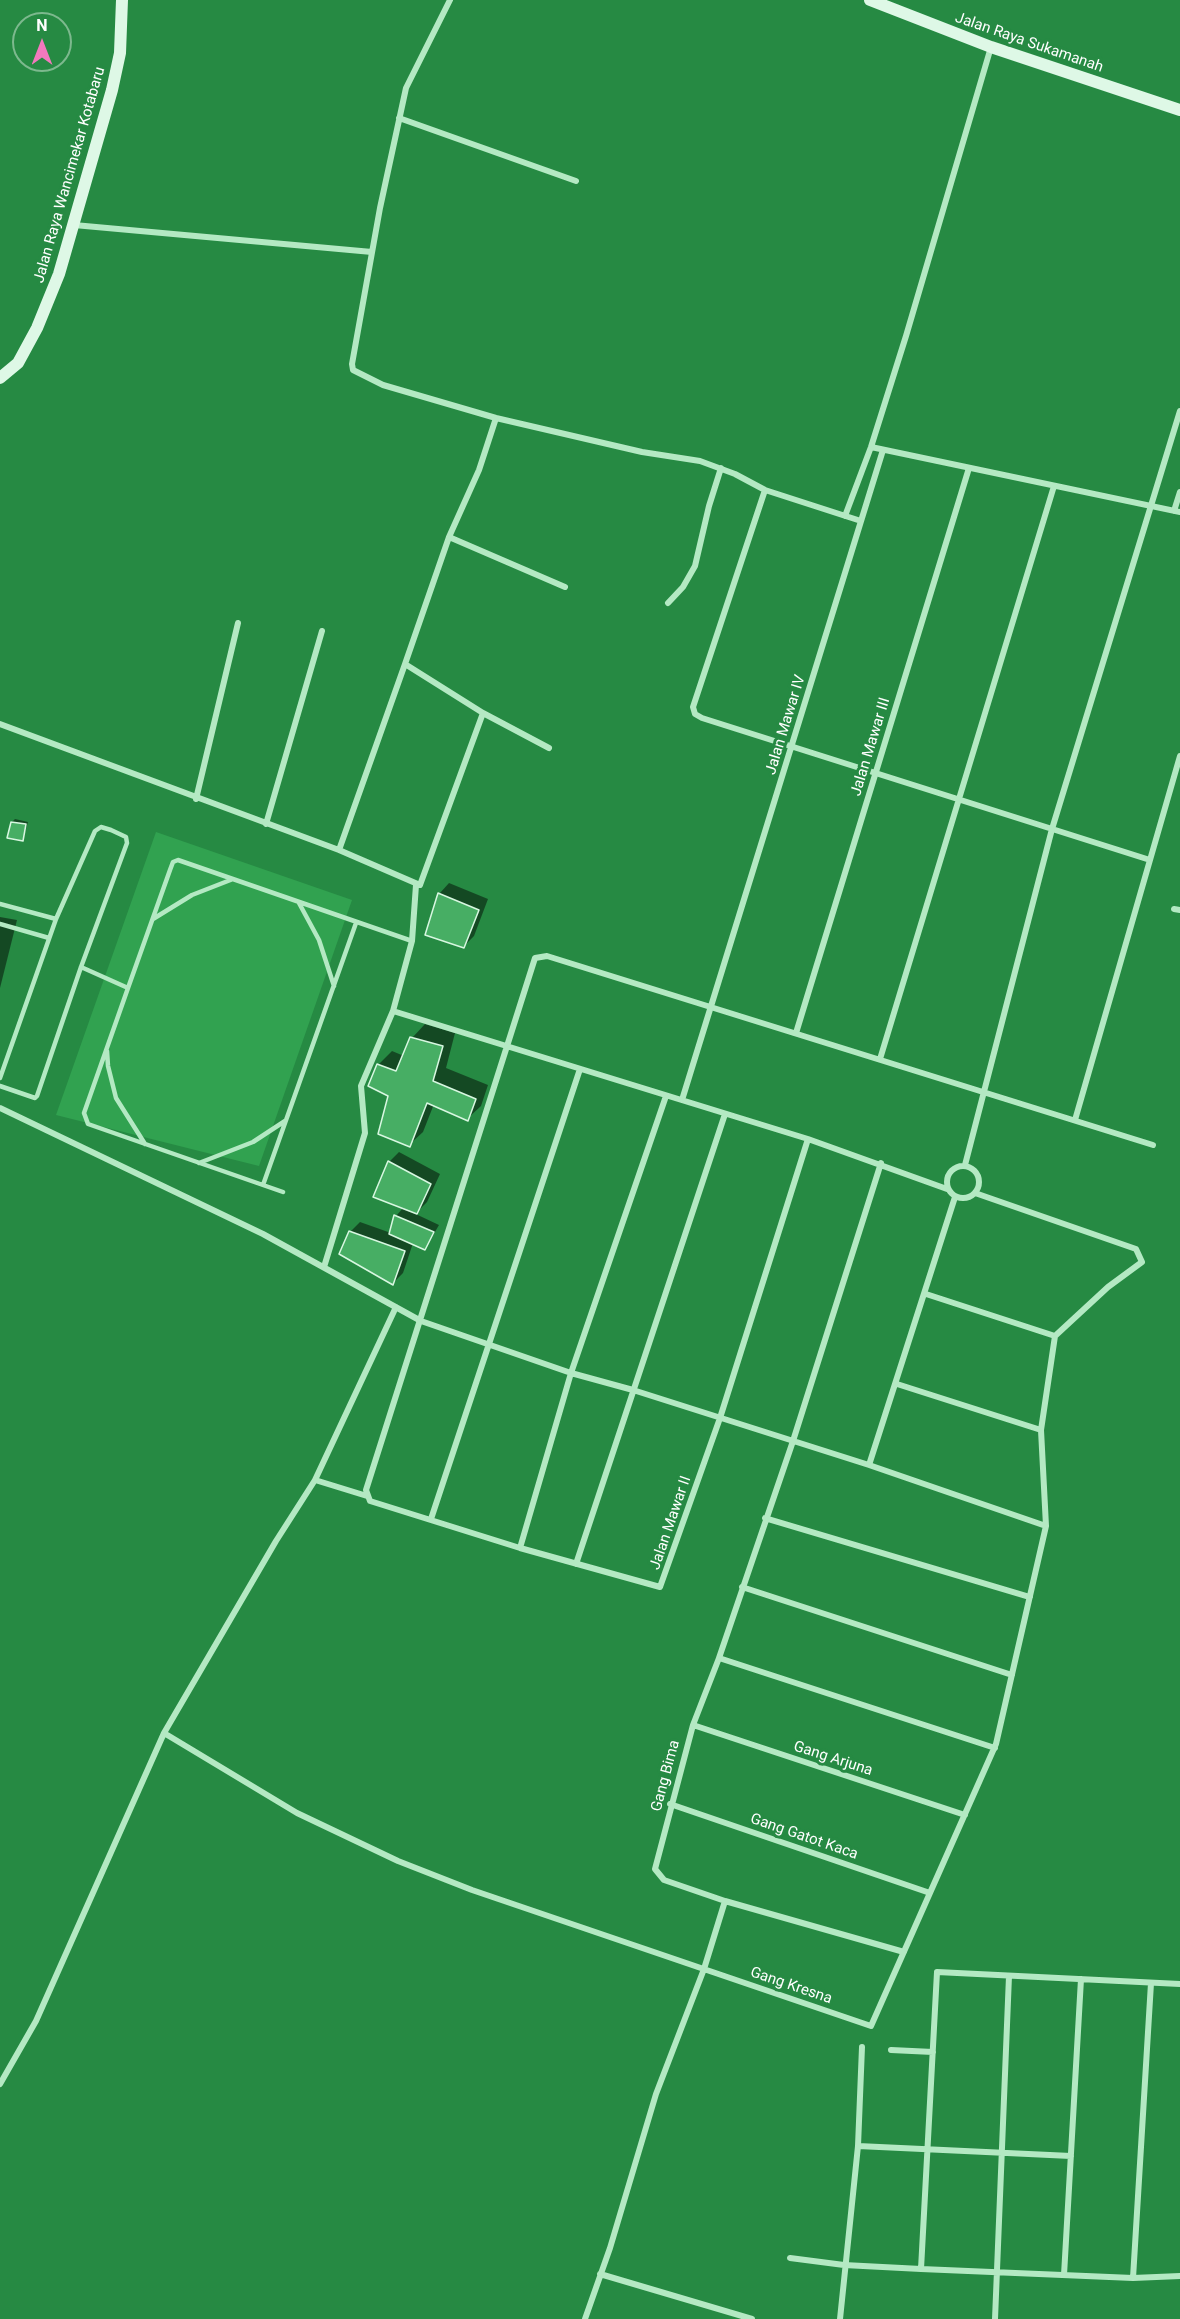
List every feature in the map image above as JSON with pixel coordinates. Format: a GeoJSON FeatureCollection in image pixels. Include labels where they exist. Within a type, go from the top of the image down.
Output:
{"type":"FeatureCollection","features":[{"type":"Feature","properties":{"kind":"street","name":"Jalan Raya Wancimekar Kotabaru"},"geometry":{"type":"LineString","coordinates":[[0,378],[18,363],[59,274],[112,90],[120,53],[122,0]]}},
{"type":"Feature","properties":{"kind":"street"},"geometry":{"type":"LineString","coordinates":[[450,0],[406,88],[372,252],[352,364],[353,370],[383,386],[495,418],[642,452],[700,461],[721,468],[765,490],[861,521]]}},
{"type":"Feature","properties":{"kind":"street","name":"Jalan Raya Sukamanah"},"geometry":{"type":"LineString","coordinates":[[870,0],[991,47],[1180,110]]}},
{"type":"Feature","properties":{"kind":"street"},"geometry":{"type":"LineString","coordinates":[[845,516],[871,447],[991,47]]}},
{"type":"Feature","properties":{"kind":"street"},"geometry":{"type":"LineString","coordinates":[[399,118],[576,181]]}},
{"type":"Feature","properties":{"kind":"street"},"geometry":{"type":"LineString","coordinates":[[73,225],[372,252]]}},
{"type":"Feature","properties":{"kind":"street"},"geometry":{"type":"LineString","coordinates":[[965,1165],[1052,829],[1180,411]]}},
{"type":"Feature","properties":{"kind":"street"},"geometry":{"type":"LineString","coordinates":[[339,850],[449,537],[479,470],[495,418]]}},
{"type":"Feature","properties":{"kind":"street"},"geometry":{"type":"LineString","coordinates":[[871,447],[1177,512],[1180,492]]}},
{"type":"Feature","properties":{"kind":"street","name":"Jalan Mawar IV"},"geometry":{"type":"LineString","coordinates":[[682,1100],[883,450]]}},
{"type":"Feature","properties":{"kind":"street"},"geometry":{"type":"LineString","coordinates":[[668,603],[683,587],[695,566],[705,519],[721,468]]}},
{"type":"Feature","properties":{"kind":"street","name":"Jalan Mawar III"},"geometry":{"type":"LineString","coordinates":[[796,1033],[969,468]]}},
{"type":"Feature","properties":{"kind":"street"},"geometry":{"type":"LineString","coordinates":[[880,1059],[1054,486]]}},
{"type":"Feature","properties":{"kind":"street"},"geometry":{"type":"LineString","coordinates":[[765,490],[693,707],[695,714],[1150,860]]}},
{"type":"Feature","properties":{"kind":"street"},"geometry":{"type":"LineString","coordinates":[[449,537],[565,587]]}},
{"type":"Feature","properties":{"kind":"street"},"geometry":{"type":"LineString","coordinates":[[196,800],[238,623]]}},
{"type":"Feature","properties":{"kind":"street"},"geometry":{"type":"LineString","coordinates":[[266,824],[322,631]]}},
{"type":"Feature","properties":{"kind":"street"},"geometry":{"type":"LineString","coordinates":[[405,664],[483,713],[549,748]]}},
{"type":"Feature","properties":{"kind":"street"},"geometry":{"type":"LineString","coordinates":[[0,724],[196,800],[339,850],[416,885],[423,883],[483,713]]}},
{"type":"Feature","properties":{"kind":"street"},"geometry":{"type":"LineString","coordinates":[[1075,1120],[1180,756]]}},
{"type":"Feature","properties":{"kind":"street"},"geometry":{"type":"LineString","coordinates":[[324,1267],[365,1133],[361,1086],[393,1011],[412,941],[416,885]]}},
{"type":"Feature","properties":{"kind":"street"},"geometry":{"type":"LineString","coordinates":[[725,1114],[576,1564],[370,1501],[366,1490],[535,958],[540,955],[711,1006],[1153,1145]]}},
{"type":"Feature","properties":{"kind":"street"},"geometry":{"type":"LineString","coordinates":[[393,1011],[807,1138],[881,1163],[947,1189],[955,1197],[967,1199],[975,1193],[980,1181],[976,1171],[965,1165],[954,1168],[946,1177],[947,1189]]}},
{"type":"Feature","properties":{"kind":"street"},"geometry":{"type":"LineString","coordinates":[[431,1519],[580,1069]]}},
{"type":"Feature","properties":{"kind":"street"},"geometry":{"type":"LineString","coordinates":[[520,1548],[572,1373],[666,1096]]}},
{"type":"Feature","properties":{"kind":"street"},"geometry":{"type":"LineString","coordinates":[[0,1108],[263,1234],[421,1321],[572,1373],[633,1390],[869,1466],[1046,1526]]}},
{"type":"Feature","properties":{"kind":"street"},"geometry":{"type":"LineString","coordinates":[[720,1418],[807,1138]]}},
{"type":"Feature","properties":{"kind":"street","name":"Gang Bima"},"geometry":{"type":"LineString","coordinates":[[881,1163],[793,1442],[765,1518],[719,1658],[693,1725],[670,1804],[655,1869],[657,1875],[664,1880],[725,1901],[904,1952]]}},
{"type":"Feature","properties":{"kind":"street"},"geometry":{"type":"LineString","coordinates":[[904,1952],[994,1748],[1012,1675],[1046,1526],[1041,1430],[1055,1336],[1108,1287],[1139,1267],[1141,1256],[1136,1249],[975,1193]]}},
{"type":"Feature","properties":{"kind":"street"},"geometry":{"type":"LineString","coordinates":[[869,1466],[926,1294],[955,1197]]}},
{"type":"Feature","properties":{"kind":"street"},"geometry":{"type":"LineString","coordinates":[[926,1294],[1055,1336]]}},
{"type":"Feature","properties":{"kind":"street"},"geometry":{"type":"LineString","coordinates":[[0,2084],[36,2021],[164,1734],[315,1480],[396,1307]]}},
{"type":"Feature","properties":{"kind":"street"},"geometry":{"type":"LineString","coordinates":[[897,1383],[1041,1430]]}},
{"type":"Feature","properties":{"kind":"street","name":"Jalan Mawar II"},"geometry":{"type":"LineString","coordinates":[[576,1564],[660,1587],[720,1418]]}},
{"type":"Feature","properties":{"kind":"street"},"geometry":{"type":"LineString","coordinates":[[315,1480],[367,1496]]}},
{"type":"Feature","properties":{"kind":"street"},"geometry":{"type":"LineString","coordinates":[[765,1518],[1030,1597]]}},
{"type":"Feature","properties":{"kind":"street"},"geometry":{"type":"LineString","coordinates":[[742,1587],[1012,1675]]}},
{"type":"Feature","properties":{"kind":"street"},"geometry":{"type":"LineString","coordinates":[[719,1658],[994,1748]]}},
{"type":"Feature","properties":{"kind":"street","name":"Gang Arjuna"},"geometry":{"type":"LineString","coordinates":[[693,1725],[965,1815]]}},
{"type":"Feature","properties":{"kind":"street","name":"Gang Kresna"},"geometry":{"type":"LineString","coordinates":[[164,1734],[297,1813],[398,1861],[472,1890],[871,2026],[904,1952]]}},
{"type":"Feature","properties":{"kind":"street","name":"Gang Gatot Kaca"},"geometry":{"type":"LineString","coordinates":[[670,1804],[930,1893]]}},
{"type":"Feature","properties":{"kind":"street"},"geometry":{"type":"LineString","coordinates":[[585,2319],[610,2248],[656,2094],[704,1968],[725,1901]]}},
{"type":"Feature","properties":{"kind":"street"},"geometry":{"type":"LineString","coordinates":[[921,2269],[937,1972],[1180,1984]]}},
{"type":"Feature","properties":{"kind":"street"},"geometry":{"type":"LineString","coordinates":[[995,2319],[995,2272],[1009,1976]]}},
{"type":"Feature","properties":{"kind":"street"},"geometry":{"type":"LineString","coordinates":[[1064,2275],[1081,1979]]}},
{"type":"Feature","properties":{"kind":"street"},"geometry":{"type":"LineString","coordinates":[[1133,2278],[1150,1983]]}},
{"type":"Feature","properties":{"kind":"street"},"geometry":{"type":"LineString","coordinates":[[840,2319],[858,2146],[862,2047]]}},
{"type":"Feature","properties":{"kind":"street"},"geometry":{"type":"LineString","coordinates":[[891,2050],[933,2052]]}},
{"type":"Feature","properties":{"kind":"street"},"geometry":{"type":"LineString","coordinates":[[858,2146],[1071,2156]]}},
{"type":"Feature","properties":{"kind":"street"},"geometry":{"type":"LineString","coordinates":[[790,2258],[844,2265],[921,2269],[1133,2278],[1180,2276]]}},
{"type":"Feature","properties":{"kind":"street"},"geometry":{"type":"LineString","coordinates":[[600,2274],[752,2319]]}},
{"type":"Feature","properties":{"kind":"lane"},"geometry":{"type":"LineString","coordinates":[[0,1078],[56,919],[96,829],[111,830],[126,837],[127,843],[81,967],[37,1098],[0,1086]]}},
{"type":"Feature","properties":{"kind":"lane"},"geometry":{"type":"LineString","coordinates":[[284,1192],[88,1124],[84,1117],[173,862],[178,860],[412,941]]}},
{"type":"Feature","properties":{"kind":"lane"},"geometry":{"type":"LineString","coordinates":[[153,919],[192,895],[233,879]]}},
{"type":"Feature","properties":{"kind":"lane"},"geometry":{"type":"LineString","coordinates":[[299,903],[319,940],[334,986]]}},
{"type":"Feature","properties":{"kind":"lane"},"geometry":{"type":"LineString","coordinates":[[0,904],[56,919]]}},
{"type":"Feature","properties":{"kind":"lane"},"geometry":{"type":"LineString","coordinates":[[263,1185],[356,923]]}},
{"type":"Feature","properties":{"kind":"lane"},"geometry":{"type":"LineString","coordinates":[[0,924],[49,938]]}},
{"type":"Feature","properties":{"kind":"lane"},"geometry":{"type":"LineString","coordinates":[[81,967],[128,988]]}},
{"type":"Feature","properties":{"kind":"lane"},"geometry":{"type":"LineString","coordinates":[[107,1048],[108,1066],[116,1098],[145,1144]]}},
{"type":"Feature","properties":{"kind":"lane"},"geometry":{"type":"LineString","coordinates":[[199,1163],[253,1142],[285,1120]]}},
{"type":"Feature","properties":{"kind":"green space"},"geometry":{"type":"Polygon","coordinates":[[[156,832],[352,900],[259,1166],[56,1115],[156,832]]]}},
{"type":"Feature","properties":{"kind":"building"},"geometry":{"type":"Polygon","coordinates":[[[11,822],[26,824],[23,841],[7,838],[11,822]]]}},
{"type":"Feature","properties":{"kind":"building"},"geometry":{"type":"Polygon","coordinates":[[[438,893],[479,910],[464,948],[425,935],[438,893]]]}},
{"type":"Feature","properties":{"kind":"building"},"geometry":{"type":"Polygon","coordinates":[[[410,1037],[443,1046],[433,1081],[476,1099],[468,1121],[427,1103],[410,1147],[378,1134],[388,1096],[368,1086],[377,1064],[396,1071],[410,1037]]]}},
{"type":"Feature","properties":{"kind":"building"},"geometry":{"type":"Polygon","coordinates":[[[388,1161],[431,1184],[417,1214],[373,1197],[388,1161]]]}},
{"type":"Feature","properties":{"kind":"building"},"geometry":{"type":"Polygon","coordinates":[[[394,1215],[434,1232],[425,1250],[389,1234],[394,1215]]]}},
{"type":"Feature","properties":{"kind":"building"},"geometry":{"type":"Polygon","coordinates":[[[349,1231],[405,1251],[393,1285],[339,1254],[349,1231]]]}}]}
